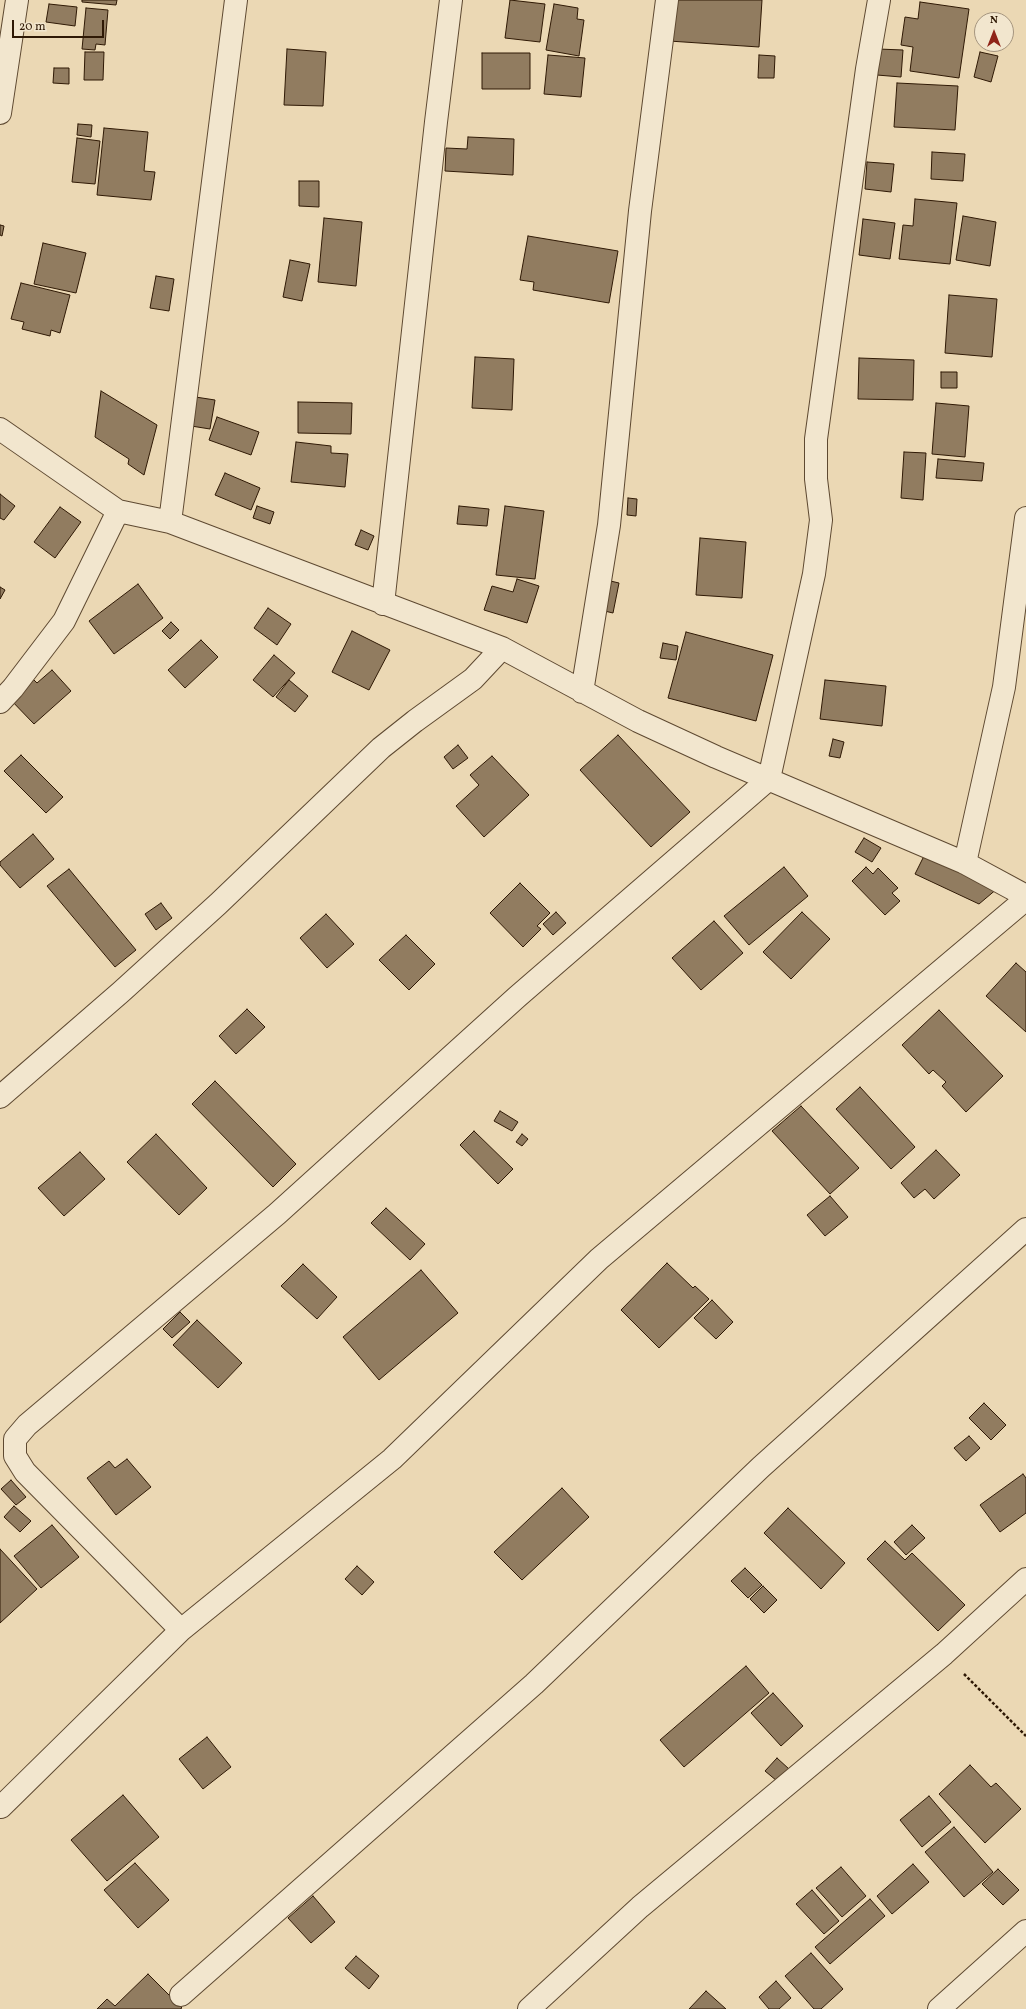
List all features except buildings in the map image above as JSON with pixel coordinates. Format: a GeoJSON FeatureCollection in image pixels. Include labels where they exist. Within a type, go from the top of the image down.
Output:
{"type":"FeatureCollection","features":[{"type":"Feature","properties":{"kind":"street"},"geometry":{"type":"LineString","coordinates":[[0,113],[17,0]]}},
{"type":"Feature","properties":{"kind":"street"},"geometry":{"type":"LineString","coordinates":[[170,522],[236,0]]}},
{"type":"Feature","properties":{"kind":"street"},"geometry":{"type":"LineString","coordinates":[[384,604],[435,130],[452,0]]}},
{"type":"Feature","properties":{"kind":"street"},"geometry":{"type":"LineString","coordinates":[[582,692],[609,526],[640,211],[667,0]]}},
{"type":"Feature","properties":{"kind":"street"},"geometry":{"type":"LineString","coordinates":[[181,1630],[25,1472],[8,1461],[16,1439],[27,1424],[277,1214],[517,997],[769,779],[814,574],[821,520],[816,479],[816,439],[867,69],[879,0]]}},
{"type":"Feature","properties":{"kind":"street"},"geometry":{"type":"LineString","coordinates":[[0,429],[118,511],[170,522],[502,648],[638,721],[965,864],[1026,897],[599,1258],[392,1459],[181,1630],[1,1807]]}},
{"type":"Feature","properties":{"kind":"street"},"geometry":{"type":"LineString","coordinates":[[0,702],[13,688],[64,621],[118,511]]}},
{"type":"Feature","properties":{"kind":"street"},"geometry":{"type":"LineString","coordinates":[[965,864],[1004,687],[1026,518]]}},
{"type":"Feature","properties":{"kind":"street"},"geometry":{"type":"LineString","coordinates":[[0,1097],[121,992],[218,904],[381,748],[415,721],[473,679],[502,648]]}},
{"type":"Feature","properties":{"kind":"street"},"geometry":{"type":"LineString","coordinates":[[181,1995],[534,1684],[761,1467],[1026,1229]]}},
{"type":"Feature","properties":{"kind":"street"},"geometry":{"type":"LineString","coordinates":[[529,2009],[640,1907],[944,1654],[1026,1579]]}},
{"type":"Feature","properties":{"kind":"street"},"geometry":{"type":"LineString","coordinates":[[939,2009],[1026,1931]]}},
{"type":"Feature","properties":{"kind":"path"},"geometry":{"type":"LineString","coordinates":[[944,1654],[1026,1736]]}}]}
